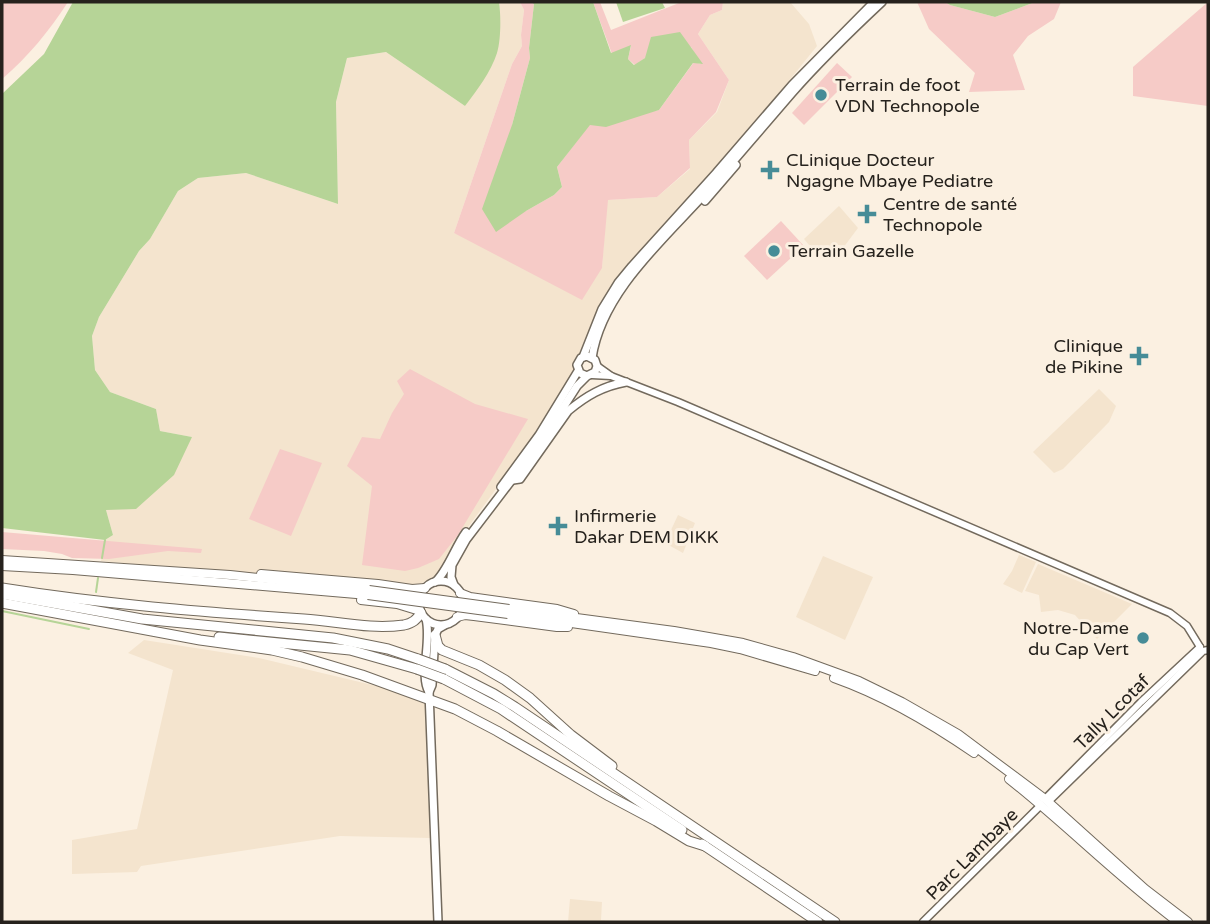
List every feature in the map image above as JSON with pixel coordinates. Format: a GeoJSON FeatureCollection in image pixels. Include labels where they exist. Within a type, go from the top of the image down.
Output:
{"type":"FeatureCollection","features":[{"type":"Feature","properties":{"kind":"highway"},"geometry":{"type":"LineString","coordinates":[[2,560],[369,593],[600,624],[711,643],[779,659],[841,680],[878,697],[963,745],[1045,802],[1188,922]]}},
{"type":"Feature","properties":{"kind":"highway"},"geometry":{"type":"LineString","coordinates":[[2,566],[230,579],[263,573],[412,589],[425,587]]}},
{"type":"Feature","properties":{"kind":"highway"},"geometry":{"type":"LineString","coordinates":[[2,588],[180,611],[308,619],[354,625],[407,625],[422,615],[397,604],[263,590],[230,579]]}},
{"type":"Feature","properties":{"kind":"highway"},"geometry":{"type":"LineString","coordinates":[[457,589],[470,597],[558,609],[600,624]]}},
{"type":"Feature","properties":{"kind":"highway"},"geometry":{"type":"LineString","coordinates":[[2,594],[142,619],[360,642],[417,664],[502,709],[818,922]]}},
{"type":"Feature","properties":{"kind":"highway"},"geometry":{"type":"LineString","coordinates":[[2,603],[200,640],[272,650],[429,695],[689,841],[705,846]]}},
{"type":"Feature","properties":{"kind":"highway"},"geometry":{"type":"LineString","coordinates":[[457,617],[465,615],[557,627],[600,624]]}},
{"type":"Feature","properties":{"kind":"highway"},"geometry":{"type":"LineString","coordinates":[[141,629],[332,648],[445,669],[505,700],[835,922]]}},
{"type":"Feature","properties":{"kind":"highway"},"geometry":{"type":"LineString","coordinates":[[435,635],[438,646],[446,653],[492,671],[525,694],[571,736],[633,781],[642,792]]}},
{"type":"Feature","properties":{"kind":"highway"},"geometry":{"type":"LineString","coordinates":[[1045,802],[1130,884],[1178,922]]}},
{"type":"Feature","properties":{"kind":"main road"},"geometry":{"type":"LineString","coordinates":[[438,922],[429,695],[425,682],[428,634],[419,601],[422,592],[443,575],[459,541],[539,435],[578,371],[578,363],[583,357],[602,309],[618,283],[792,85],[874,2]]}},
{"type":"Feature","properties":{"kind":"main road"},"geometry":{"type":"LineString","coordinates":[[623,286],[630,284],[811,78],[879,11],[882,2]]}},
{"type":"Feature","properties":{"kind":"main road"},"geometry":{"type":"LineString","coordinates":[[429,695],[435,635],[438,629],[457,617],[463,603],[451,573],[457,554],[543,439],[573,392],[595,372],[597,366],[592,358],[597,335],[623,286],[793,92],[882,2]]}},
{"type":"Feature","properties":{"kind":"main road"},"geometry":{"type":"LineString","coordinates":[[713,185],[729,174]]}},
{"type":"Feature","properties":{"kind":"main road"},"geometry":{"type":"LineString","coordinates":[[583,357],[592,358]]}},
{"type":"Feature","properties":{"kind":"main road"},"geometry":{"type":"LineString","coordinates":[[578,371],[582,375],[590,375]]}},
{"type":"Feature","properties":{"kind":"main road"},"geometry":{"type":"LineString","coordinates":[[568,411],[591,394],[607,386],[626,382]]}},
{"type":"Feature","properties":{"kind":"main road"},"geometry":{"type":"LineString","coordinates":[[513,480],[520,479],[541,452],[568,411],[573,392]]}},
{"type":"Feature","properties":{"kind":"main road"},"geometry":{"type":"LineString","coordinates":[[435,582],[448,582],[457,589]]}},
{"type":"Feature","properties":{"kind":"main road"},"geometry":{"type":"LineString","coordinates":[[422,615],[435,624],[446,624]]}},
{"type":"Feature","properties":{"kind":"street"},"geometry":{"type":"LineString","coordinates":[[597,366],[611,376],[698,410],[1170,613],[1187,626],[1205,649]]}},
{"type":"Feature","properties":{"kind":"street"},"geometry":{"type":"LineString","coordinates":[[590,375],[611,376]]}},
{"type":"Feature","properties":{"kind":"street","name":"Tally Lcotaf"},"geometry":{"type":"LineString","coordinates":[[1045,802],[1205,649]]}},
{"type":"Feature","properties":{"kind":"street","name":"Parc Lambaye"},"geometry":{"type":"LineString","coordinates":[[923,922],[1045,802]]}},
{"type":"Feature","properties":{"kind":"shaded area"},"geometry":{"type":"Polygon","coordinates":[[[2,2],[68,2],[38,43],[2,79],[2,2]]]}},
{"type":"Feature","properties":{"kind":"shaded area"},"geometry":{"type":"Polygon","coordinates":[[[73,2],[499,2],[500,14],[497,53],[483,81],[465,106],[386,52],[347,58],[336,102],[338,204],[246,173],[198,178],[178,191],[99,317],[92,336],[95,370],[110,392],[156,409],[160,431],[192,437],[174,475],[136,509],[106,510],[113,535],[105,540],[2,528],[2,94],[44,54],[73,2]]]}},
{"type":"Feature","properties":{"kind":"shaded area"},"geometry":{"type":"Polygon","coordinates":[[[499,2],[520,2],[524,10],[522,46],[512,64],[454,233],[602,268],[607,200],[657,197],[690,169],[689,140],[717,112],[729,80],[698,34],[710,15],[722,10],[723,2],[790,2],[809,24],[817,46],[746,134],[654,235],[612,286],[586,346],[577,359],[570,381],[529,444],[455,545],[438,574],[408,588],[394,588],[101,561],[105,540],[113,535],[106,510],[192,437],[160,431],[156,409],[110,392],[95,370],[92,336],[99,317],[178,191],[198,178],[246,173],[338,204],[336,102],[347,58],[386,52],[465,106],[497,51],[499,2]]]}},
{"type":"Feature","properties":{"kind":"shaded area"},"geometry":{"type":"Polygon","coordinates":[[[520,2],[534,4],[530,58],[512,125],[526,211],[554,195],[562,187],[557,167],[590,124],[659,110],[694,62],[701,64],[691,47],[645,58],[635,65],[628,59],[631,46],[612,54],[593,2],[600,2],[611,30],[679,2],[723,2],[722,10],[710,15],[698,34],[729,80],[716,112],[689,140],[690,168],[657,197],[608,200],[602,268],[582,300],[454,233],[512,64],[522,46],[524,10],[520,2]]]}},
{"type":"Feature","properties":{"kind":"shaded area"},"geometry":{"type":"Polygon","coordinates":[[[531,2],[593,2],[611,53],[631,45],[628,59],[634,65],[645,58],[651,37],[680,32],[703,64],[693,63],[659,110],[606,127],[590,125],[557,167],[562,187],[554,195],[496,232],[482,209],[512,125],[530,58],[534,4],[531,2]]]}},
{"type":"Feature","properties":{"kind":"shaded area"},"geometry":{"type":"Polygon","coordinates":[[[616,2],[662,2],[665,8],[623,22],[616,2]]]}},
{"type":"Feature","properties":{"kind":"shaded area"},"geometry":{"type":"Polygon","coordinates":[[[917,2],[945,2],[995,17],[1035,2],[1061,2],[1054,19],[1028,36],[1013,55],[1025,90],[969,92],[975,73],[929,29],[917,2]]]}},
{"type":"Feature","properties":{"kind":"shaded area"},"geometry":{"type":"Polygon","coordinates":[[[945,2],[1035,2],[995,17],[945,2]]]}},
{"type":"Feature","properties":{"kind":"shaded area"},"geometry":{"type":"Polygon","coordinates":[[[1208,2],[1208,106],[1133,96],[1133,67],[1208,2]]]}},
{"type":"Feature","properties":{"kind":"shaded area","name":"Terrain de foot VDN Technopole"},"geometry":{"type":"Polygon","coordinates":[[[837,63],[852,77],[804,125],[792,113],[837,63]]]}},
{"type":"Feature","properties":{"kind":"shaded area"},"geometry":{"type":"Polygon","coordinates":[[[839,206],[858,228],[837,256],[815,252],[804,239],[839,206]]]}},
{"type":"Feature","properties":{"kind":"shaded area","name":"Terrain Gazelle"},"geometry":{"type":"Polygon","coordinates":[[[781,221],[804,246],[767,280],[744,256],[781,221]]]}},
{"type":"Feature","properties":{"kind":"shaded area"},"geometry":{"type":"Polygon","coordinates":[[[410,369],[475,404],[528,419],[458,535],[439,559],[405,571],[362,565],[372,486],[347,466],[362,437],[380,439],[404,394],[397,381],[410,369]]]}},
{"type":"Feature","properties":{"kind":"shaded area"},"geometry":{"type":"Polygon","coordinates":[[[1099,389],[1116,406],[1109,422],[1063,469],[1054,473],[1033,452],[1099,389]]]}},
{"type":"Feature","properties":{"kind":"shaded area"},"geometry":{"type":"Polygon","coordinates":[[[280,449],[322,463],[291,536],[249,519],[280,449]]]}},
{"type":"Feature","properties":{"kind":"shaded area"},"geometry":{"type":"Polygon","coordinates":[[[678,515],[695,523],[683,553],[665,543],[678,515]]]}},
{"type":"Feature","properties":{"kind":"shaded area"},"geometry":{"type":"Polygon","coordinates":[[[2,532],[202,549],[201,553],[168,551],[109,559],[72,558],[44,551],[2,549],[2,532]]]}},
{"type":"Feature","properties":{"kind":"shaded area"},"geometry":{"type":"Polygon","coordinates":[[[1019,555],[1036,562],[1022,593],[1003,584],[1019,555]]]}},
{"type":"Feature","properties":{"kind":"shaded area"},"geometry":{"type":"Polygon","coordinates":[[[823,556],[873,577],[845,640],[796,617],[823,556]]]}},
{"type":"Feature","properties":{"kind":"shaded area"},"geometry":{"type":"Polygon","coordinates":[[[1038,564],[1132,604],[1097,639],[1075,615],[1058,610],[1041,612],[1039,595],[1025,591],[1038,564]]]}},
{"type":"Feature","properties":{"kind":"shaded area"},"geometry":{"type":"Polygon","coordinates":[[[144,640],[259,658],[385,688],[425,702],[430,838],[340,836],[141,866],[137,872],[72,874],[72,840],[137,829],[173,670],[128,653],[144,640]]]}},
{"type":"Feature","properties":{"kind":"shaded area"},"geometry":{"type":"Polygon","coordinates":[[[570,899],[602,902],[601,920],[625,922],[568,922],[570,899]]]}},
{"type":"Feature","properties":{"kind":"waterway"},"geometry":{"type":"LineString","coordinates":[[102,558],[105,540]]}},
{"type":"Feature","properties":{"kind":"waterway"},"geometry":{"type":"LineString","coordinates":[[96,592],[98,578]]}},
{"type":"Feature","properties":{"kind":"waterway"},"geometry":{"type":"LineString","coordinates":[[2,611],[89,629]]}},
{"type":"Feature","properties":{"kind":"place","name":"Terrain de foot VDN Technopole"},"geometry":{"type":"Point","coordinates":[821,95]}},
{"type":"Feature","properties":{"kind":"place","name":"CLinique Docteur Ngagne Mbaye Pediatre"},"geometry":{"type":"Point","coordinates":[770,170]}},
{"type":"Feature","properties":{"kind":"place","name":"Centre de santé Technopole"},"geometry":{"type":"Point","coordinates":[867,214]}},
{"type":"Feature","properties":{"kind":"place","name":"Terrain Gazelle"},"geometry":{"type":"Point","coordinates":[774,251]}},
{"type":"Feature","properties":{"kind":"place","name":"Clinique de Pikine"},"geometry":{"type":"Point","coordinates":[1139,356]}},
{"type":"Feature","properties":{"kind":"place","name":"Infirmerie Dakar DEM DIKK"},"geometry":{"type":"Point","coordinates":[558,526]}},
{"type":"Feature","properties":{"kind":"place","name":"Notre-Dame du Cap Vert"},"geometry":{"type":"Point","coordinates":[1143,638]}}]}
